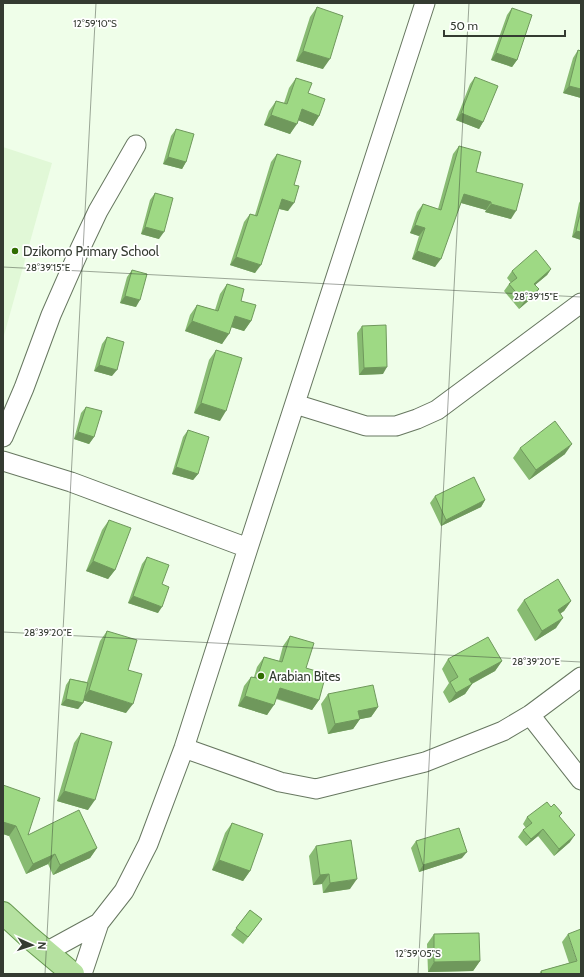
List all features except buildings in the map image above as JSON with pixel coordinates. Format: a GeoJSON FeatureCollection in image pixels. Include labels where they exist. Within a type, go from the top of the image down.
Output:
{"type":"FeatureCollection","features":[{"type":"Feature","properties":{"kind":"main road"},"geometry":{"type":"LineString","coordinates":[[3,913],[46,952],[74,974]]}},
{"type":"Feature","properties":{"kind":"street"},"geometry":{"type":"LineString","coordinates":[[82,974],[99,922],[124,891],[148,844],[184,748],[425,3]]}},
{"type":"Feature","properties":{"kind":"street"},"geometry":{"type":"LineString","coordinates":[[3,437],[80,249],[98,211],[136,145]]}},
{"type":"Feature","properties":{"kind":"street"},"geometry":{"type":"LineString","coordinates":[[295,404],[366,426],[396,426],[417,419],[437,410],[581,303]]}},
{"type":"Feature","properties":{"kind":"street"},"geometry":{"type":"LineString","coordinates":[[3,461],[71,482],[248,548]]}},
{"type":"Feature","properties":{"kind":"street"},"geometry":{"type":"LineString","coordinates":[[184,748],[280,782],[316,789],[425,762],[503,731],[530,716],[581,677]]}},
{"type":"Feature","properties":{"kind":"street"},"geometry":{"type":"LineString","coordinates":[[530,716],[581,780]]}},
{"type":"Feature","properties":{"kind":"street"},"geometry":{"type":"LineString","coordinates":[[46,952],[99,922]]}},
{"type":"Feature","properties":{"kind":"shaded area","name":"Dzikomo Primary School"},"geometry":{"type":"Polygon","coordinates":[[[3,147],[52,163],[3,339],[3,147]]]}},
{"type":"Feature","properties":{"kind":"place","name":"Dzikomo Primary School"},"geometry":{"type":"Point","coordinates":[15,251]}},
{"type":"Feature","properties":{"kind":"place","name":"Arabian Bites"},"geometry":{"type":"Point","coordinates":[261,676]}}]}
